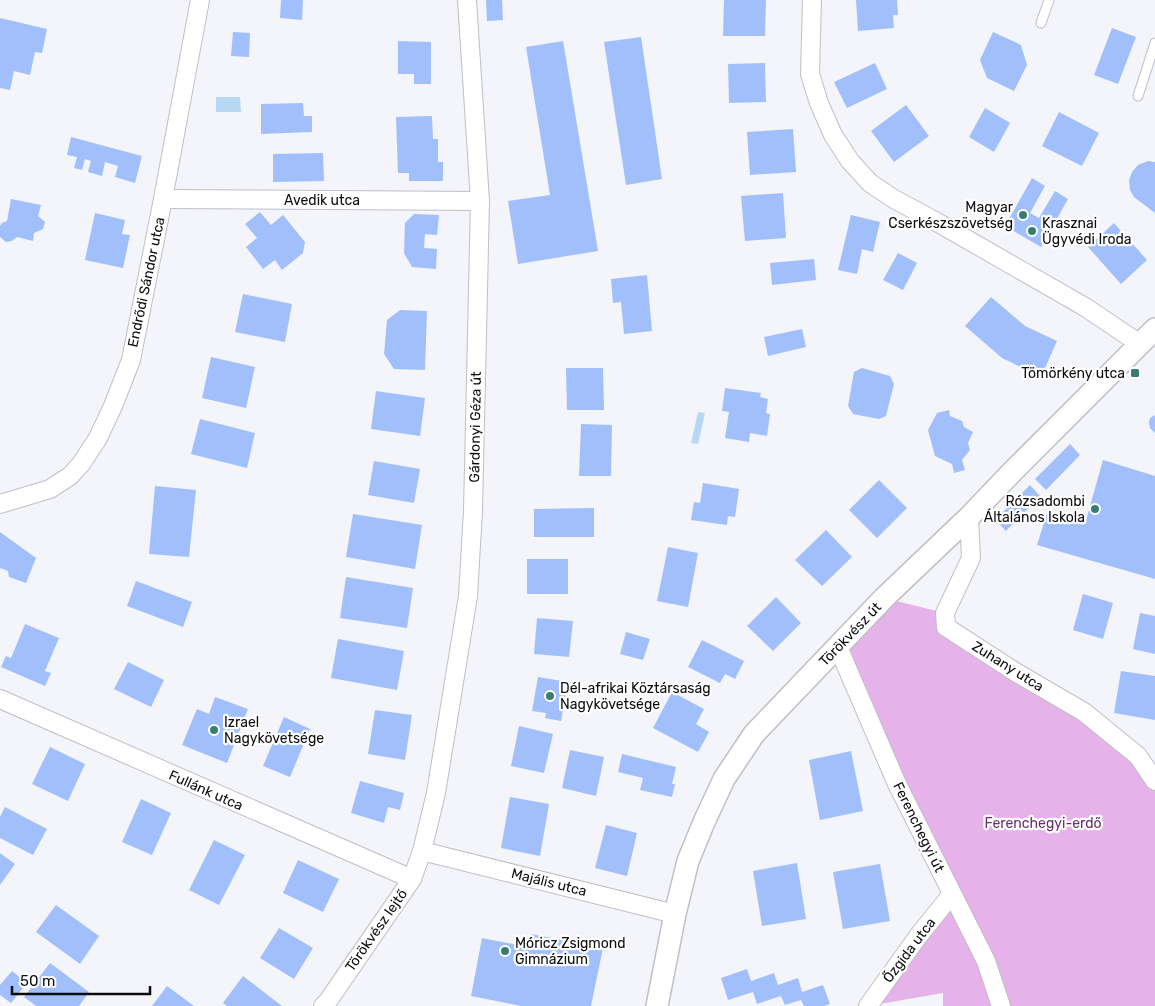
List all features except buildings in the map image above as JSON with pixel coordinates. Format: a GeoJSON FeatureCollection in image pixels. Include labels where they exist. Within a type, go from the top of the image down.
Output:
{"type":"FeatureCollection","features":[{"type":"Feature","properties":{"kind":"street","name":"Endrődi Sándor utca"},"geometry":{"type":"LineString","coordinates":[[0,504],[50,489],[70,476],[81,464],[98,438],[112,406],[130,360],[164,199],[200,0]]}},
{"type":"Feature","properties":{"kind":"street","name":"Gárdonyi Géza út"},"geometry":{"type":"LineString","coordinates":[[422,851],[436,793],[468,596],[473,510],[480,201],[467,0]]}},
{"type":"Feature","properties":{"kind":"street"},"geometry":{"type":"LineString","coordinates":[[812,0],[810,13],[810,74],[819,103],[833,135],[850,161],[870,183],[894,199],[1085,307],[1148,337]]}},
{"type":"Feature","properties":{"kind":"street","name":"Avedik utca"},"geometry":{"type":"LineString","coordinates":[[164,199],[480,201]]}},
{"type":"Feature","properties":{"kind":"street","name":"Törökvész út"},"geometry":{"type":"LineString","coordinates":[[657,1006],[688,861],[724,779],[754,734],[884,598],[969,517],[1022,461],[1148,337]]}},
{"type":"Feature","properties":{"kind":"street","name":"Zuhany utca"},"geometry":{"type":"LineString","coordinates":[[969,517],[971,558],[945,613],[946,627],[1017,673],[1084,712],[1138,756],[1155,781]]}},
{"type":"Feature","properties":{"kind":"street","name":"Ferenchegyi út"},"geometry":{"type":"LineString","coordinates":[[838,647],[894,777],[986,961],[1001,1006]]}},
{"type":"Feature","properties":{"kind":"street","name":"Fullánk utca"},"geometry":{"type":"LineString","coordinates":[[0,699],[412,879]]}},
{"type":"Feature","properties":{"kind":"street","name":"Törökvész lejtő"},"geometry":{"type":"LineString","coordinates":[[322,1006],[328,1001],[412,879],[422,851]]}},
{"type":"Feature","properties":{"kind":"street","name":"Majális utca"},"geometry":{"type":"LineString","coordinates":[[422,851],[676,914]]}},
{"type":"Feature","properties":{"kind":"street","name":"Őzgida utca"},"geometry":{"type":"LineString","coordinates":[[868,1006],[919,935],[952,894]]}},
{"type":"Feature","properties":{"kind":"lane"},"geometry":{"type":"LineString","coordinates":[[1041,22],[1049,0]]}},
{"type":"Feature","properties":{"kind":"lane"},"geometry":{"type":"LineString","coordinates":[[1138,96],[1155,43]]}},
{"type":"Feature","properties":{"kind":"green space","name":"Ferenchegyi-erdő"},"geometry":{"type":"Polygon","coordinates":[[[884,598],[945,613],[946,627],[1084,712],[1155,781],[1155,1006],[943,1006],[943,993],[868,1006],[952,894],[838,647],[884,598]]]}},
{"type":"Feature","properties":{"kind":"water"},"geometry":{"type":"Polygon","coordinates":[[[216,97],[240,97],[241,112],[216,112],[216,97]]]}},
{"type":"Feature","properties":{"kind":"water"},"geometry":{"type":"Polygon","coordinates":[[[698,412],[705,413],[698,444],[691,443],[698,412]]]}},
{"type":"Feature","properties":{"kind":"place","name":"Magyar Cserkészszövetség"},"geometry":{"type":"Point","coordinates":[1023,215]}},
{"type":"Feature","properties":{"kind":"place","name":"Krasznai Ügyvédi Iroda"},"geometry":{"type":"Point","coordinates":[1032,231]}},
{"type":"Feature","properties":{"kind":"place","name":"Tömörkény utca"},"geometry":{"type":"Point","coordinates":[1135,373]}},
{"type":"Feature","properties":{"kind":"place","name":"Rózsadombi Általános Iskola"},"geometry":{"type":"Point","coordinates":[1095,509]}},
{"type":"Feature","properties":{"kind":"place","name":"Dél-afrikai Köztársaság Nagykövetsége"},"geometry":{"type":"Point","coordinates":[550,696]}},
{"type":"Feature","properties":{"kind":"place","name":"Izrael Nagykövetsége"},"geometry":{"type":"Point","coordinates":[214,730]}},
{"type":"Feature","properties":{"kind":"place","name":"Móricz Zsigmond Gimnázium"},"geometry":{"type":"Point","coordinates":[505,951]}}]}
